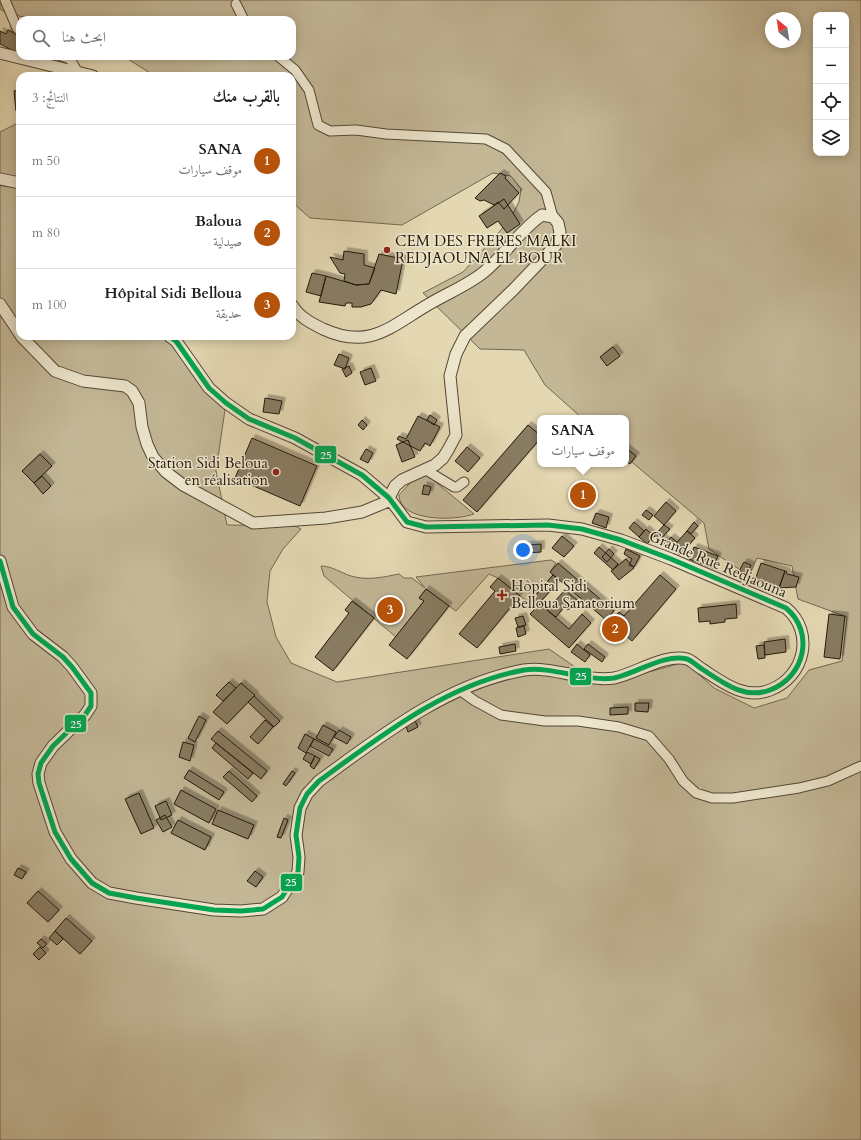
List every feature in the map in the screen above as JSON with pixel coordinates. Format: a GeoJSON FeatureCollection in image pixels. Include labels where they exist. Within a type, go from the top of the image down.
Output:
{"type":"FeatureCollection","features":[{"type":"Feature","properties":{"kind":"street"},"geometry":{"type":"LineString","coordinates":[[5,0],[16,26]]}},
{"type":"Feature","properties":{"kind":"street"},"geometry":{"type":"LineString","coordinates":[[236,4],[242,16]]}},
{"type":"Feature","properties":{"kind":"street"},"geometry":{"type":"LineString","coordinates":[[0,53],[16,57]]}},
{"type":"Feature","properties":{"kind":"street"},"geometry":{"type":"LineString","coordinates":[[30,60],[80,72]]}},
{"type":"Feature","properties":{"kind":"street"},"geometry":{"type":"LineString","coordinates":[[71,60],[77,71]]}},
{"type":"Feature","properties":{"kind":"street"},"geometry":{"type":"LineString","coordinates":[[26,340],[54,371],[83,381],[125,386],[132,391],[139,403],[142,427],[147,444],[153,457],[166,472],[183,485],[253,523],[326,518],[362,512],[390,499],[394,486],[402,480],[426,470],[443,458],[456,435],[450,376],[456,354],[465,336],[556,245],[560,232],[558,223],[552,217],[546,192],[506,149],[486,139],[386,134],[356,130],[330,131],[318,125],[309,90],[295,70],[283,60]]}},
{"type":"Feature","properties":{"kind":"street"},"geometry":{"type":"LineString","coordinates":[[0,179],[16,182]]}},
{"type":"Feature","properties":{"kind":"street"},"geometry":{"type":"LineString","coordinates":[[296,309],[308,322],[333,334],[361,338],[388,330],[422,308],[483,273],[529,224],[542,215],[552,217]]}},
{"type":"Feature","properties":{"kind":"street"},"geometry":{"type":"LineString","coordinates":[[0,304],[16,328]]}},
{"type":"Feature","properties":{"kind":"street","name":"Grande Rue Redjaouna"},"geometry":{"type":"LineString","coordinates":[[0,561],[13,607],[33,634],[63,657],[72,666],[91,693],[91,706],[85,715],[53,746],[40,764],[38,774],[39,784],[55,832],[71,859],[92,883],[109,893],[214,910],[241,911],[263,909],[282,897],[298,872],[299,857],[296,835],[300,808],[307,794],[318,781],[409,718],[461,691],[480,683],[525,670],[596,678],[615,678],[673,659],[687,658],[724,684],[737,690],[755,693],[770,690],[781,685],[800,663],[804,652],[803,634],[793,614],[777,604],[671,559],[620,540],[582,529],[548,525],[433,527],[415,526],[407,522],[390,499],[362,475],[336,459],[295,438],[249,419],[226,403],[209,388],[175,340]]}},
{"type":"Feature","properties":{"kind":"street"},"geometry":{"type":"LineString","coordinates":[[426,470],[454,487],[457,487],[464,482]]}},
{"type":"Feature","properties":{"kind":"street"},"geometry":{"type":"LineString","coordinates":[[461,691],[475,701],[501,715],[545,721],[578,720],[619,727],[649,736],[669,759],[683,781],[696,794],[712,798],[733,798],[799,788],[828,781],[861,766]]}},
{"type":"Feature","properties":{"kind":"shaded area"},"geometry":{"type":"Polygon","coordinates":[[[0,0],[861,0],[861,1140],[0,1140],[0,132],[16,124],[16,340],[172,340],[226,403],[216,471],[227,525],[295,526],[301,529],[283,549],[270,571],[267,602],[276,637],[291,663],[337,682],[549,649],[601,685],[685,662],[714,688],[754,708],[787,698],[809,670],[842,661],[847,617],[798,599],[792,566],[757,558],[749,576],[709,549],[704,523],[629,460],[629,415],[579,415],[545,385],[524,350],[480,349],[423,293],[463,272],[509,221],[519,202],[521,189],[511,176],[493,173],[402,225],[310,218],[296,206],[296,72],[149,72],[129,60],[296,60],[296,16],[19,16],[6,13],[0,9],[0,0]]]}},
{"type":"Feature","properties":{"kind":"shaded area"},"geometry":{"type":"Polygon","coordinates":[[[426,474],[474,514],[455,518],[442,518],[418,515],[408,510],[401,504],[399,495],[411,482],[426,474]]]}},
{"type":"Feature","properties":{"kind":"shaded area"},"geometry":{"type":"Polygon","coordinates":[[[551,560],[556,563],[550,572],[553,575],[529,603],[498,578],[489,574],[456,611],[426,589],[419,598],[424,601],[396,637],[324,576],[321,566],[333,568],[351,576],[363,578],[375,578],[399,574],[404,578],[412,578],[425,588],[416,577],[551,560]]]}},
{"type":"Feature","properties":{"kind":"building"},"geometry":{"type":"Polygon","coordinates":[[[8,30],[16,34],[16,52],[0,44],[0,31],[6,34],[8,30]]]}},
{"type":"Feature","properties":{"kind":"building"},"geometry":{"type":"Polygon","coordinates":[[[14,91],[16,91],[16,111],[14,91]]]}},
{"type":"Feature","properties":{"kind":"building"},"geometry":{"type":"Polygon","coordinates":[[[500,173],[506,176],[505,178],[519,193],[504,209],[498,202],[494,205],[484,200],[480,201],[475,198],[500,173]]]}},
{"type":"Feature","properties":{"kind":"building"},"geometry":{"type":"Polygon","coordinates":[[[504,199],[520,224],[507,233],[498,221],[487,228],[479,216],[504,199]]]}},
{"type":"Feature","properties":{"kind":"building"},"geometry":{"type":"Polygon","coordinates":[[[344,251],[364,254],[364,265],[375,268],[369,284],[356,285],[344,281],[345,274],[340,273],[330,257],[343,260],[344,251]]]}},
{"type":"Feature","properties":{"kind":"building"},"geometry":{"type":"Polygon","coordinates":[[[379,254],[403,259],[396,294],[381,290],[371,304],[361,307],[352,307],[352,303],[346,303],[345,306],[319,302],[326,276],[356,285],[369,284],[379,254]]]}},
{"type":"Feature","properties":{"kind":"building"},"geometry":{"type":"Polygon","coordinates":[[[312,273],[326,276],[321,296],[306,292],[312,273]]]}},
{"type":"Feature","properties":{"kind":"building"},"geometry":{"type":"Polygon","coordinates":[[[613,347],[620,356],[607,366],[600,357],[613,347]]]}},
{"type":"Feature","properties":{"kind":"building"},"geometry":{"type":"Polygon","coordinates":[[[339,354],[349,358],[345,369],[334,365],[339,354]]]}},
{"type":"Feature","properties":{"kind":"building"},"geometry":{"type":"Polygon","coordinates":[[[349,366],[352,373],[346,377],[342,369],[349,366]]]}},
{"type":"Feature","properties":{"kind":"building"},"geometry":{"type":"Polygon","coordinates":[[[371,368],[376,381],[365,385],[360,372],[371,368]]]}},
{"type":"Feature","properties":{"kind":"building"},"geometry":{"type":"Polygon","coordinates":[[[265,398],[282,401],[279,414],[263,412],[265,398]]]}},
{"type":"Feature","properties":{"kind":"building"},"geometry":{"type":"Polygon","coordinates":[[[430,415],[437,420],[434,425],[427,420],[430,415]]]}},
{"type":"Feature","properties":{"kind":"building"},"geometry":{"type":"Polygon","coordinates":[[[418,416],[440,427],[430,446],[425,443],[420,451],[397,439],[399,436],[406,439],[418,416]]]}},
{"type":"Feature","properties":{"kind":"building"},"geometry":{"type":"Polygon","coordinates":[[[362,420],[367,425],[363,430],[358,425],[362,420]]]}},
{"type":"Feature","properties":{"kind":"building"},"geometry":{"type":"Polygon","coordinates":[[[528,425],[537,432],[537,442],[477,512],[463,500],[528,425]]]}},
{"type":"Feature","properties":{"kind":"building","name":"Station Sidi Beloua en réalisation"},"geometry":{"type":"Polygon","coordinates":[[[252,438],[317,466],[300,506],[235,478],[252,438]]]}},
{"type":"Feature","properties":{"kind":"building"},"geometry":{"type":"Polygon","coordinates":[[[408,440],[415,457],[402,462],[396,445],[408,440]]]}},
{"type":"Feature","properties":{"kind":"building"},"geometry":{"type":"Polygon","coordinates":[[[467,447],[480,458],[468,472],[455,461],[467,447]]]}},
{"type":"Feature","properties":{"kind":"building"},"geometry":{"type":"Polygon","coordinates":[[[366,449],[373,453],[368,463],[360,459],[366,449]]]}},
{"type":"Feature","properties":{"kind":"building"},"geometry":{"type":"Polygon","coordinates":[[[629,450],[636,456],[630,464],[629,463],[629,450]]]}},
{"type":"Feature","properties":{"kind":"building"},"geometry":{"type":"Polygon","coordinates":[[[40,454],[52,466],[34,483],[22,471],[40,454]]]}},
{"type":"Feature","properties":{"kind":"building"},"geometry":{"type":"Polygon","coordinates":[[[42,476],[51,486],[43,494],[34,483],[42,476]]]}},
{"type":"Feature","properties":{"kind":"building"},"geometry":{"type":"Polygon","coordinates":[[[424,485],[431,487],[429,495],[422,494],[424,485]]]}},
{"type":"Feature","properties":{"kind":"building"},"geometry":{"type":"Polygon","coordinates":[[[666,502],[676,511],[664,525],[654,516],[666,502]]]}},
{"type":"Feature","properties":{"kind":"building"},"geometry":{"type":"Polygon","coordinates":[[[646,510],[653,515],[649,520],[642,515],[646,510]]]}},
{"type":"Feature","properties":{"kind":"building"},"geometry":{"type":"Polygon","coordinates":[[[596,513],[609,517],[606,528],[592,523],[596,513]]]}},
{"type":"Feature","properties":{"kind":"building"},"geometry":{"type":"Polygon","coordinates":[[[634,522],[644,531],[639,537],[629,528],[634,522]]]}},
{"type":"Feature","properties":{"kind":"building"},"geometry":{"type":"Polygon","coordinates":[[[694,522],[698,526],[691,534],[687,531],[694,522]]]}},
{"type":"Feature","properties":{"kind":"building"},"geometry":{"type":"Polygon","coordinates":[[[664,525],[670,529],[659,541],[654,536],[664,525]]]}},
{"type":"Feature","properties":{"kind":"building"},"geometry":{"type":"Polygon","coordinates":[[[646,529],[654,536],[647,544],[639,537],[646,529]]]}},
{"type":"Feature","properties":{"kind":"building"},"geometry":{"type":"Polygon","coordinates":[[[687,531],[695,538],[680,555],[672,548],[687,531]]]}},
{"type":"Feature","properties":{"kind":"building"},"geometry":{"type":"Polygon","coordinates":[[[562,536],[574,546],[564,557],[552,548],[562,536]]]}},
{"type":"Feature","properties":{"kind":"building"},"geometry":{"type":"Polygon","coordinates":[[[671,537],[677,542],[672,548],[666,543],[671,537]]]}},
{"type":"Feature","properties":{"kind":"building"},"geometry":{"type":"Polygon","coordinates":[[[663,538],[667,541],[662,547],[658,543],[663,538]]]}},
{"type":"Feature","properties":{"kind":"building"},"geometry":{"type":"Polygon","coordinates":[[[541,544],[541,552],[516,554],[516,546],[541,544]]]}},
{"type":"Feature","properties":{"kind":"building"},"geometry":{"type":"Polygon","coordinates":[[[599,547],[618,564],[613,570],[594,553],[599,547]]]}},
{"type":"Feature","properties":{"kind":"building"},"geometry":{"type":"Polygon","coordinates":[[[694,547],[718,556],[713,568],[689,559],[694,547]]]}},
{"type":"Feature","properties":{"kind":"building"},"geometry":{"type":"Polygon","coordinates":[[[609,549],[614,554],[607,562],[602,557],[609,549]]]}},
{"type":"Feature","properties":{"kind":"building"},"geometry":{"type":"Polygon","coordinates":[[[626,549],[640,556],[634,567],[629,565],[632,559],[624,554],[626,549]]]}},
{"type":"Feature","properties":{"kind":"building"},"geometry":{"type":"Polygon","coordinates":[[[626,559],[634,568],[619,580],[611,571],[626,559]]]}},
{"type":"Feature","properties":{"kind":"building"},"geometry":{"type":"Polygon","coordinates":[[[744,562],[751,565],[747,575],[739,571],[744,562]]]}},
{"type":"Feature","properties":{"kind":"building"},"geometry":{"type":"Polygon","coordinates":[[[558,563],[614,611],[606,620],[550,572],[558,563]]]}},
{"type":"Feature","properties":{"kind":"building"},"geometry":{"type":"Polygon","coordinates":[[[761,563],[785,571],[779,588],[755,580],[761,563]]]}},
{"type":"Feature","properties":{"kind":"building"},"geometry":{"type":"Polygon","coordinates":[[[785,571],[787,574],[799,577],[796,587],[779,588],[785,571]]]}},
{"type":"Feature","properties":{"kind":"building"},"geometry":{"type":"Polygon","coordinates":[[[553,575],[559,581],[535,608],[529,603],[553,575]]]}},
{"type":"Feature","properties":{"kind":"building"},"geometry":{"type":"Polygon","coordinates":[[[660,575],[676,589],[632,641],[610,622],[619,612],[624,616],[660,575]]]}},
{"type":"Feature","properties":{"kind":"building"},"geometry":{"type":"Polygon","coordinates":[[[498,578],[520,596],[477,648],[459,634],[495,591],[490,587],[498,578]]]}},
{"type":"Feature","properties":{"kind":"building"},"geometry":{"type":"Polygon","coordinates":[[[426,589],[449,606],[407,659],[389,645],[424,601],[419,598],[426,589]]]}},
{"type":"Feature","properties":{"kind":"building"},"geometry":{"type":"Polygon","coordinates":[[[565,590],[577,600],[568,610],[564,607],[556,617],[547,610],[565,590]]]}},
{"type":"Feature","properties":{"kind":"building"},"geometry":{"type":"Polygon","coordinates":[[[352,601],[374,618],[333,671],[315,657],[349,613],[345,610],[352,601]]]}},
{"type":"Feature","properties":{"kind":"building"},"geometry":{"type":"Polygon","coordinates":[[[540,604],[569,629],[582,614],[591,623],[569,648],[530,614],[540,604]]]}},
{"type":"Feature","properties":{"kind":"building"},"geometry":{"type":"Polygon","coordinates":[[[736,604],[737,618],[725,619],[725,622],[710,624],[710,621],[699,622],[698,608],[736,604]]]}},
{"type":"Feature","properties":{"kind":"building"},"geometry":{"type":"Polygon","coordinates":[[[829,614],[845,616],[840,659],[824,657],[829,614]]]}},
{"type":"Feature","properties":{"kind":"building"},"geometry":{"type":"Polygon","coordinates":[[[523,616],[526,625],[518,627],[515,618],[523,616]]]}},
{"type":"Feature","properties":{"kind":"building"},"geometry":{"type":"Polygon","coordinates":[[[524,626],[526,634],[518,637],[516,628],[524,626]]]}},
{"type":"Feature","properties":{"kind":"building"},"geometry":{"type":"Polygon","coordinates":[[[785,639],[786,652],[765,655],[764,642],[785,639]]]}},
{"type":"Feature","properties":{"kind":"building"},"geometry":{"type":"Polygon","coordinates":[[[515,644],[516,651],[500,654],[499,647],[515,644]]]}},
{"type":"Feature","properties":{"kind":"building"},"geometry":{"type":"Polygon","coordinates":[[[577,644],[590,655],[585,662],[571,652],[577,644]]]}},
{"type":"Feature","properties":{"kind":"building"},"geometry":{"type":"Polygon","coordinates":[[[588,644],[605,657],[602,662],[584,649],[588,644]]]}},
{"type":"Feature","properties":{"kind":"building"},"geometry":{"type":"Polygon","coordinates":[[[764,645],[765,658],[758,659],[756,646],[764,645]]]}},
{"type":"Feature","properties":{"kind":"building"},"geometry":{"type":"Polygon","coordinates":[[[229,682],[236,688],[223,701],[216,695],[229,682]]]}},
{"type":"Feature","properties":{"kind":"building"},"geometry":{"type":"Polygon","coordinates":[[[241,683],[255,695],[227,724],[213,712],[241,683]]]}},
{"type":"Feature","properties":{"kind":"building"},"geometry":{"type":"Polygon","coordinates":[[[254,696],[280,721],[274,727],[248,702],[254,696]]]}},
{"type":"Feature","properties":{"kind":"building"},"geometry":{"type":"Polygon","coordinates":[[[635,703],[649,703],[648,712],[635,711],[635,703]]]}},
{"type":"Feature","properties":{"kind":"building"},"geometry":{"type":"Polygon","coordinates":[[[628,707],[628,714],[610,715],[610,708],[628,707]]]}},
{"type":"Feature","properties":{"kind":"building"},"geometry":{"type":"Polygon","coordinates":[[[199,716],[206,720],[195,742],[188,738],[199,716]]]}},
{"type":"Feature","properties":{"kind":"building"},"geometry":{"type":"Polygon","coordinates":[[[265,720],[273,727],[258,744],[250,737],[265,720]]]}},
{"type":"Feature","properties":{"kind":"building"},"geometry":{"type":"Polygon","coordinates":[[[415,721],[418,727],[408,732],[406,726],[415,721]]]}},
{"type":"Feature","properties":{"kind":"building"},"geometry":{"type":"Polygon","coordinates":[[[323,725],[336,732],[329,745],[316,738],[323,725]]]}},
{"type":"Feature","properties":{"kind":"building"},"geometry":{"type":"Polygon","coordinates":[[[339,730],[351,737],[347,744],[334,737],[339,730]]]}},
{"type":"Feature","properties":{"kind":"building"},"geometry":{"type":"Polygon","coordinates":[[[218,731],[267,771],[261,779],[211,739],[218,731]]]}},
{"type":"Feature","properties":{"kind":"building"},"geometry":{"type":"Polygon","coordinates":[[[305,734],[314,739],[306,753],[298,748],[305,734]]]}},
{"type":"Feature","properties":{"kind":"building"},"geometry":{"type":"Polygon","coordinates":[[[314,739],[333,749],[329,756],[310,746],[314,739]]]}},
{"type":"Feature","properties":{"kind":"building"},"geometry":{"type":"Polygon","coordinates":[[[183,742],[194,745],[190,761],[179,757],[183,742]]]}},
{"type":"Feature","properties":{"kind":"building"},"geometry":{"type":"Polygon","coordinates":[[[216,743],[253,773],[248,779],[212,748],[216,743]]]}},
{"type":"Feature","properties":{"kind":"building"},"geometry":{"type":"Polygon","coordinates":[[[307,752],[315,756],[311,764],[303,759],[307,752]]]}},
{"type":"Feature","properties":{"kind":"building"},"geometry":{"type":"Polygon","coordinates":[[[315,756],[320,759],[314,769],[310,766],[315,756]]]}},
{"type":"Feature","properties":{"kind":"building"},"geometry":{"type":"Polygon","coordinates":[[[189,770],[224,792],[219,800],[184,778],[189,770]]]}},
{"type":"Feature","properties":{"kind":"building"},"geometry":{"type":"Polygon","coordinates":[[[229,771],[257,796],[252,802],[223,777],[229,771]]]}},
{"type":"Feature","properties":{"kind":"building"},"geometry":{"type":"Polygon","coordinates":[[[292,771],[295,773],[286,786],[283,784],[292,771]]]}},
{"type":"Feature","properties":{"kind":"building"},"geometry":{"type":"Polygon","coordinates":[[[181,790],[216,809],[209,823],[174,804],[181,790]]]}},
{"type":"Feature","properties":{"kind":"building"},"geometry":{"type":"Polygon","coordinates":[[[139,793],[154,828],[141,834],[125,799],[139,793]]]}},
{"type":"Feature","properties":{"kind":"building"},"geometry":{"type":"Polygon","coordinates":[[[166,801],[172,815],[161,820],[155,806],[166,801]]]}},
{"type":"Feature","properties":{"kind":"building"},"geometry":{"type":"Polygon","coordinates":[[[218,810],[254,825],[248,839],[212,824],[218,810]]]}},
{"type":"Feature","properties":{"kind":"building"},"geometry":{"type":"Polygon","coordinates":[[[165,815],[172,827],[163,832],[156,820],[165,815]]]}},
{"type":"Feature","properties":{"kind":"building"},"geometry":{"type":"Polygon","coordinates":[[[284,818],[288,820],[281,838],[277,837],[284,818]]]}},
{"type":"Feature","properties":{"kind":"building"},"geometry":{"type":"Polygon","coordinates":[[[178,820],[211,837],[205,850],[171,833],[178,820]]]}},
{"type":"Feature","properties":{"kind":"building"},"geometry":{"type":"Polygon","coordinates":[[[18,868],[26,872],[22,879],[14,875],[18,868]]]}},
{"type":"Feature","properties":{"kind":"building"},"geometry":{"type":"Polygon","coordinates":[[[255,871],[263,877],[256,887],[247,881],[255,871]]]}},
{"type":"Feature","properties":{"kind":"building"},"geometry":{"type":"Polygon","coordinates":[[[38,891],[59,910],[48,922],[27,903],[38,891]]]}},
{"type":"Feature","properties":{"kind":"building"},"geometry":{"type":"Polygon","coordinates":[[[66,918],[92,941],[80,954],[55,931],[66,918]]]}},
{"type":"Feature","properties":{"kind":"building"},"geometry":{"type":"Polygon","coordinates":[[[55,931],[63,939],[57,945],[49,938],[55,931]]]}},
{"type":"Feature","properties":{"kind":"building"},"geometry":{"type":"Polygon","coordinates":[[[41,939],[47,944],[43,948],[37,943],[41,939]]]}},
{"type":"Feature","properties":{"kind":"building"},"geometry":{"type":"Polygon","coordinates":[[[40,947],[46,953],[39,960],[33,954],[40,947]]]}},
{"type":"Feature","properties":{"kind":"transit line","name":"25"},"geometry":{"type":"LineString","coordinates":[[0,561],[13,607],[33,634],[63,657],[91,693],[91,706],[85,715],[53,746],[41,763],[38,774],[39,783],[55,832],[71,859],[92,883],[109,893],[214,910],[241,911],[263,909],[282,897],[298,872],[299,857],[296,835],[300,808],[307,794],[319,781],[391,730],[441,699],[468,687],[495,677],[535,669],[592,678],[614,678],[660,661],[678,658],[689,660],[725,684],[734,688],[751,693],[760,693],[782,684],[798,665],[802,653],[803,641],[801,629],[795,618],[786,608],[671,559],[621,540],[582,529],[548,525],[426,527],[407,522],[389,498],[362,475],[295,438],[249,419],[226,403],[209,388],[175,340]]}},
{"type":"Feature","properties":{"kind":"place","name":"CEM DES FRERES MALKI REDJAOUNA EL BOUR"},"geometry":{"type":"Point","coordinates":[387,250]}},
{"type":"Feature","properties":{"kind":"place","name":"Station Sidi Beloua en réalisation"},"geometry":{"type":"Point","coordinates":[276,472]}},
{"type":"Feature","properties":{"kind":"place","name":"SANA"},"geometry":{"type":"Point","coordinates":[583,495]}},
{"type":"Feature","properties":{"kind":"place","name":"Hôpital Sidi Belloua Sanatorium"},"geometry":{"type":"Point","coordinates":[502,595]}},
{"type":"Feature","properties":{"kind":"place","name":"Hôpital Sidi Belloua"},"geometry":{"type":"Point","coordinates":[390,610]}},
{"type":"Feature","properties":{"kind":"place","name":"Baloua"},"geometry":{"type":"Point","coordinates":[615,629]}}]}
